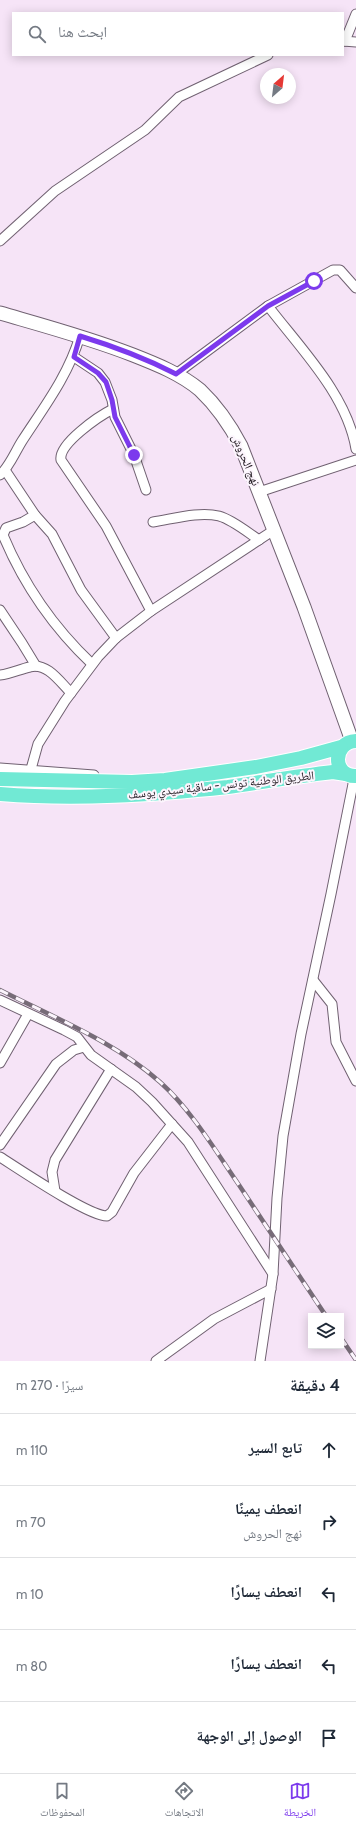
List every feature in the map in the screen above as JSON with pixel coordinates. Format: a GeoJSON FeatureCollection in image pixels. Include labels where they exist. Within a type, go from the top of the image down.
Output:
{"type":"FeatureCollection","features":[{"type":"Feature","properties":{"kind":"main road"},"geometry":{"type":"LineString","coordinates":[[350,743],[338,753],[338,765],[353,781]]}},
{"type":"Feature","properties":{"kind":"main road","name":"الطريق الوطنية تونس - ساقية سيدي يوسف"},"geometry":{"type":"LineString","coordinates":[[0,779],[132,782],[165,780],[256,767],[301,758],[350,743]]}},
{"type":"Feature","properties":{"kind":"main road","name":"الطريق الوطنية تونس - ساقية سيدي يوسف"},"geometry":{"type":"LineString","coordinates":[[0,794],[56,798],[132,795],[230,786],[333,772],[353,781]]}},
{"type":"Feature","properties":{"kind":"street"},"geometry":{"type":"LineString","coordinates":[[356,14],[344,41],[356,42]]}},
{"type":"Feature","properties":{"kind":"street"},"geometry":{"type":"LineString","coordinates":[[0,241],[55,191],[145,130],[179,97],[266,56]]}},
{"type":"Feature","properties":{"kind":"street"},"geometry":{"type":"LineString","coordinates":[[176,374],[268,306],[336,270],[340,270],[356,288]]}},
{"type":"Feature","properties":{"kind":"street"},"geometry":{"type":"LineString","coordinates":[[268,306],[338,399],[353,433],[356,449]]}},
{"type":"Feature","properties":{"kind":"street","name":"نهج الحروش"},"geometry":{"type":"LineString","coordinates":[[0,313],[106,344],[154,363],[176,374],[199,389],[219,409],[229,422],[241,446],[274,530],[304,607],[350,743]]}},
{"type":"Feature","properties":{"kind":"street"},"geometry":{"type":"LineString","coordinates":[[80,336],[74,357],[54,394],[20,443],[3,472],[35,515],[52,534],[81,590],[116,638]]}},
{"type":"Feature","properties":{"kind":"street"},"geometry":{"type":"LineString","coordinates":[[74,357],[98,373],[106,382],[120,430],[134,455],[146,490]]}},
{"type":"Feature","properties":{"kind":"street"},"geometry":{"type":"LineString","coordinates":[[113,409],[100,416],[68,443],[62,451],[61,460],[106,526],[151,611]]}},
{"type":"Feature","properties":{"kind":"street"},"geometry":{"type":"LineString","coordinates":[[259,492],[356,460]]}},
{"type":"Feature","properties":{"kind":"street"},"geometry":{"type":"LineString","coordinates":[[35,515],[23,522],[6,528],[3,535],[10,551],[40,604],[68,640],[92,664]]}},
{"type":"Feature","properties":{"kind":"street"},"geometry":{"type":"LineString","coordinates":[[153,522],[208,515],[220,516],[237,525],[259,540]]}},
{"type":"Feature","properties":{"kind":"street"},"geometry":{"type":"LineString","coordinates":[[31,769],[38,744],[70,693],[92,664],[116,638],[151,611],[274,530]]}},
{"type":"Feature","properties":{"kind":"street"},"geometry":{"type":"LineString","coordinates":[[0,610],[36,666]]}},
{"type":"Feature","properties":{"kind":"street"},"geometry":{"type":"LineString","coordinates":[[0,676],[36,666],[42,667],[50,672],[70,693]]}},
{"type":"Feature","properties":{"kind":"street"},"geometry":{"type":"LineString","coordinates":[[0,768],[31,769],[108,776],[132,782]]}},
{"type":"Feature","properties":{"kind":"street"},"geometry":{"type":"LineString","coordinates":[[260,1361],[273,1274],[277,1198],[283,1136],[301,1034],[353,781]]}},
{"type":"Feature","properties":{"kind":"street"},"geometry":{"type":"LineString","coordinates":[[313,980],[332,1004],[336,1042],[356,1081]]}},
{"type":"Feature","properties":{"kind":"street"},"geometry":{"type":"LineString","coordinates":[[0,1000],[77,1038],[91,1055],[136,1087],[188,1142],[273,1274]]}},
{"type":"Feature","properties":{"kind":"street"},"geometry":{"type":"LineString","coordinates":[[0,1063],[28,1014]]}},
{"type":"Feature","properties":{"kind":"street"},"geometry":{"type":"LineString","coordinates":[[0,1145],[56,1064],[74,1050],[84,1047]]}},
{"type":"Feature","properties":{"kind":"street"},"geometry":{"type":"LineString","coordinates":[[55,1192],[52,1172],[55,1160],[111,1069]]}},
{"type":"Feature","properties":{"kind":"street"},"geometry":{"type":"LineString","coordinates":[[0,1157],[55,1192],[103,1216],[110,1214],[134,1173],[172,1124]]}},
{"type":"Feature","properties":{"kind":"street"},"geometry":{"type":"LineString","coordinates":[[156,1361],[214,1319],[270,1289]]}},
{"type":"Feature","properties":{"kind":"railway"},"geometry":{"type":"LineString","coordinates":[[0,990],[104,1042],[142,1068],[172,1093],[193,1118],[212,1145],[324,1313]]}},
{"type":"Feature","properties":{"kind":"railway"},"geometry":{"type":"LineString","coordinates":[[344,1342],[356,1360]]}},
{"type":"Feature","properties":{"kind":"route"},"geometry":{"type":"LineString","coordinates":[[134,455],[120,430],[115,417],[112,400],[106,382],[87,364],[74,357],[80,336],[106,344],[154,363],[176,374],[268,306],[314,281]]}}]}
